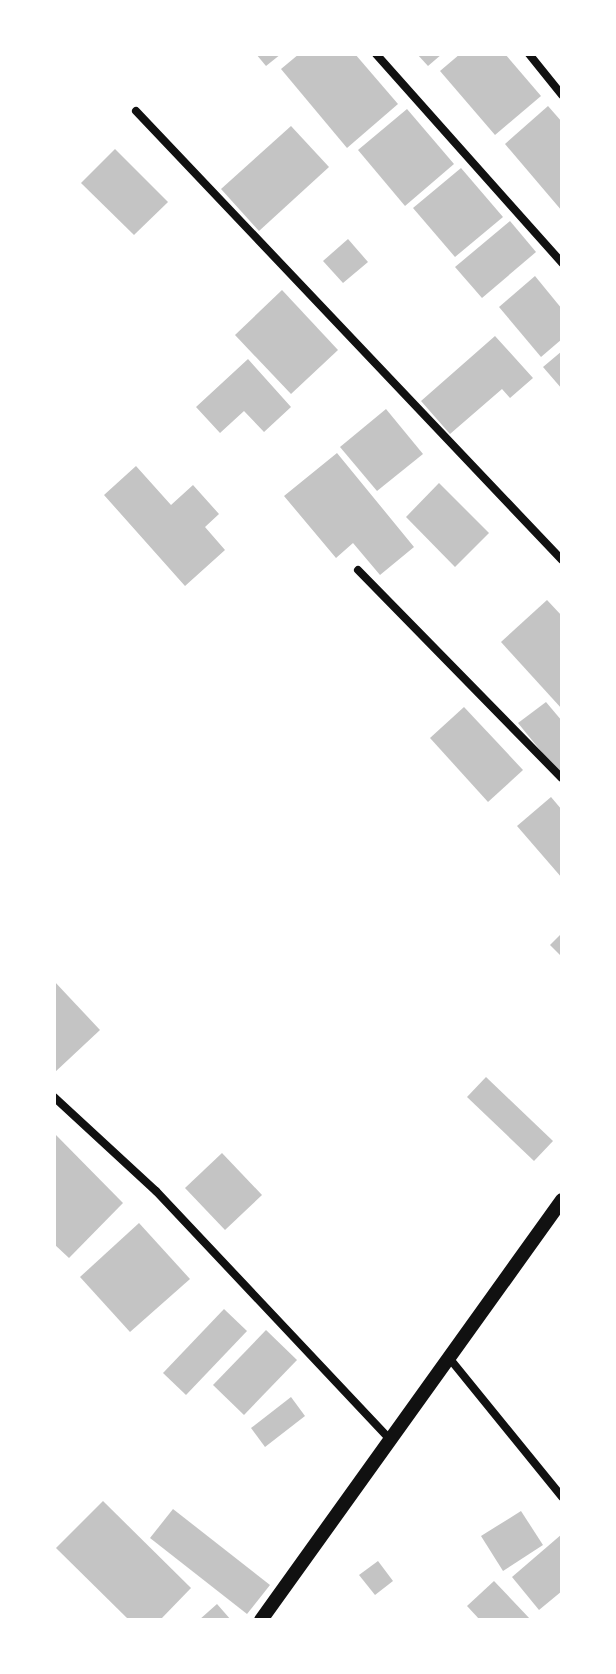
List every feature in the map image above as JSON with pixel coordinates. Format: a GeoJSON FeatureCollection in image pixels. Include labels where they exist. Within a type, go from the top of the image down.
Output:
{"type":"FeatureCollection","features":[{"type":"Feature","properties":{"kind":"street"},"geometry":{"type":"LineString","coordinates":[[376,54],[562,263]]}},
{"type":"Feature","properties":{"kind":"street"},"geometry":{"type":"LineString","coordinates":[[529,54],[562,95]]}},
{"type":"Feature","properties":{"kind":"street"},"geometry":{"type":"LineString","coordinates":[[136,111],[562,560]]}},
{"type":"Feature","properties":{"kind":"street"},"geometry":{"type":"LineString","coordinates":[[358,570],[562,778]]}},
{"type":"Feature","properties":{"kind":"street"},"geometry":{"type":"LineString","coordinates":[[54,1097],[156,1191],[392,1441]]}},
{"type":"Feature","properties":{"kind":"street"},"geometry":{"type":"LineString","coordinates":[[261,1620],[562,1200]]}},
{"type":"Feature","properties":{"kind":"street"},"geometry":{"type":"LineString","coordinates":[[450,1359],[562,1497]]}},
{"type":"Feature","properties":{"kind":"building"},"geometry":{"type":"Polygon","coordinates":[[[256,54],[281,54],[266,66],[256,54]]]}},
{"type":"Feature","properties":{"kind":"building"},"geometry":{"type":"Polygon","coordinates":[[[299,54],[355,54],[398,104],[347,148],[281,69],[299,54]]]}},
{"type":"Feature","properties":{"kind":"building"},"geometry":{"type":"Polygon","coordinates":[[[417,54],[442,54],[428,66],[417,54]]]}},
{"type":"Feature","properties":{"kind":"building"},"geometry":{"type":"Polygon","coordinates":[[[460,54],[505,54],[541,96],[495,135],[440,71],[460,54]]]}},
{"type":"Feature","properties":{"kind":"building"},"geometry":{"type":"Polygon","coordinates":[[[548,106],[562,122],[562,211],[505,144],[548,106]]]}},
{"type":"Feature","properties":{"kind":"building"},"geometry":{"type":"Polygon","coordinates":[[[407,109],[454,164],[405,206],[358,150],[407,109]]]}},
{"type":"Feature","properties":{"kind":"building"},"geometry":{"type":"Polygon","coordinates":[[[291,126],[329,167],[259,231],[221,189],[291,126]]]}},
{"type":"Feature","properties":{"kind":"building"},"geometry":{"type":"Polygon","coordinates":[[[115,149],[168,202],[134,235],[81,183],[115,149]]]}},
{"type":"Feature","properties":{"kind":"building"},"geometry":{"type":"Polygon","coordinates":[[[461,168],[503,217],[455,257],[413,208],[461,168]]]}},
{"type":"Feature","properties":{"kind":"building"},"geometry":{"type":"Polygon","coordinates":[[[510,221],[536,252],[482,298],[455,267],[510,221]]]}},
{"type":"Feature","properties":{"kind":"building"},"geometry":{"type":"Polygon","coordinates":[[[348,239],[368,262],[343,283],[323,261],[348,239]]]}},
{"type":"Feature","properties":{"kind":"building"},"geometry":{"type":"Polygon","coordinates":[[[535,276],[562,309],[562,339],[541,357],[499,307],[535,276]]]}},
{"type":"Feature","properties":{"kind":"building"},"geometry":{"type":"Polygon","coordinates":[[[282,290],[338,350],[291,394],[235,335],[282,290]]]}},
{"type":"Feature","properties":{"kind":"building"},"geometry":{"type":"Polygon","coordinates":[[[495,336],[533,378],[510,398],[502,389],[450,434],[421,401],[495,336]]]}},
{"type":"Feature","properties":{"kind":"building"},"geometry":{"type":"Polygon","coordinates":[[[562,351],[562,389],[543,367],[562,351]]]}},
{"type":"Feature","properties":{"kind":"building"},"geometry":{"type":"Polygon","coordinates":[[[248,359],[291,407],[264,432],[244,411],[220,433],[196,407],[248,359]]]}},
{"type":"Feature","properties":{"kind":"building"},"geometry":{"type":"Polygon","coordinates":[[[386,409],[423,454],[377,491],[340,447],[386,409]]]}},
{"type":"Feature","properties":{"kind":"building"},"geometry":{"type":"Polygon","coordinates":[[[337,453],[414,547],[380,575],[353,543],[336,558],[284,496],[337,453]]]}},
{"type":"Feature","properties":{"kind":"building"},"geometry":{"type":"Polygon","coordinates":[[[136,466],[171,505],[193,485],[219,514],[205,527],[225,550],[185,586],[104,495],[136,466]]]}},
{"type":"Feature","properties":{"kind":"building"},"geometry":{"type":"Polygon","coordinates":[[[439,483],[489,533],[455,567],[406,517],[439,483]]]}},
{"type":"Feature","properties":{"kind":"building"},"geometry":{"type":"Polygon","coordinates":[[[547,600],[562,616],[562,709],[501,642],[547,600]]]}},
{"type":"Feature","properties":{"kind":"building"},"geometry":{"type":"Polygon","coordinates":[[[546,702],[562,721],[562,777],[518,723],[546,702]]]}},
{"type":"Feature","properties":{"kind":"building"},"geometry":{"type":"Polygon","coordinates":[[[464,707],[523,770],[488,802],[430,738],[464,707]]]}},
{"type":"Feature","properties":{"kind":"building"},"geometry":{"type":"Polygon","coordinates":[[[551,797],[562,810],[562,878],[517,826],[551,797]]]}},
{"type":"Feature","properties":{"kind":"building"},"geometry":{"type":"Polygon","coordinates":[[[562,933],[562,957],[550,945],[562,933]]]}},
{"type":"Feature","properties":{"kind":"building"},"geometry":{"type":"Polygon","coordinates":[[[54,981],[100,1030],[54,1073],[54,981]]]}},
{"type":"Feature","properties":{"kind":"building"},"geometry":{"type":"Polygon","coordinates":[[[486,1077],[553,1141],[534,1161],[467,1097],[486,1077]]]}},
{"type":"Feature","properties":{"kind":"building"},"geometry":{"type":"Polygon","coordinates":[[[54,1133],[123,1203],[69,1258],[54,1244],[54,1133]]]}},
{"type":"Feature","properties":{"kind":"building"},"geometry":{"type":"Polygon","coordinates":[[[222,1153],[262,1195],[225,1230],[185,1188],[222,1153]]]}},
{"type":"Feature","properties":{"kind":"building"},"geometry":{"type":"Polygon","coordinates":[[[139,1223],[190,1279],[130,1332],[80,1277],[139,1223]]]}},
{"type":"Feature","properties":{"kind":"building"},"geometry":{"type":"Polygon","coordinates":[[[224,1309],[247,1331],[186,1395],[163,1373],[224,1309]]]}},
{"type":"Feature","properties":{"kind":"building"},"geometry":{"type":"Polygon","coordinates":[[[266,1330],[297,1360],[244,1415],[213,1385],[266,1330]]]}},
{"type":"Feature","properties":{"kind":"building"},"geometry":{"type":"Polygon","coordinates":[[[291,1397],[305,1416],[265,1447],[251,1428],[291,1397]]]}},
{"type":"Feature","properties":{"kind":"building"},"geometry":{"type":"Polygon","coordinates":[[[103,1501],[191,1588],[160,1620],[129,1620],[56,1548],[103,1501]]]}},
{"type":"Feature","properties":{"kind":"building"},"geometry":{"type":"Polygon","coordinates":[[[173,1509],[270,1585],[247,1614],[150,1538],[173,1509]]]}},
{"type":"Feature","properties":{"kind":"building"},"geometry":{"type":"Polygon","coordinates":[[[521,1511],[543,1545],[503,1571],[481,1536],[521,1511]]]}},
{"type":"Feature","properties":{"kind":"building"},"geometry":{"type":"Polygon","coordinates":[[[562,1534],[562,1591],[539,1610],[512,1577],[562,1534]]]}},
{"type":"Feature","properties":{"kind":"building"},"geometry":{"type":"Polygon","coordinates":[[[378,1561],[393,1581],[375,1595],[359,1575],[378,1561]]]}},
{"type":"Feature","properties":{"kind":"building"},"geometry":{"type":"Polygon","coordinates":[[[494,1581],[531,1620],[480,1620],[467,1606],[494,1581]]]}},
{"type":"Feature","properties":{"kind":"building"},"geometry":{"type":"Polygon","coordinates":[[[217,1604],[231,1620],[199,1620],[217,1604]]]}}]}
